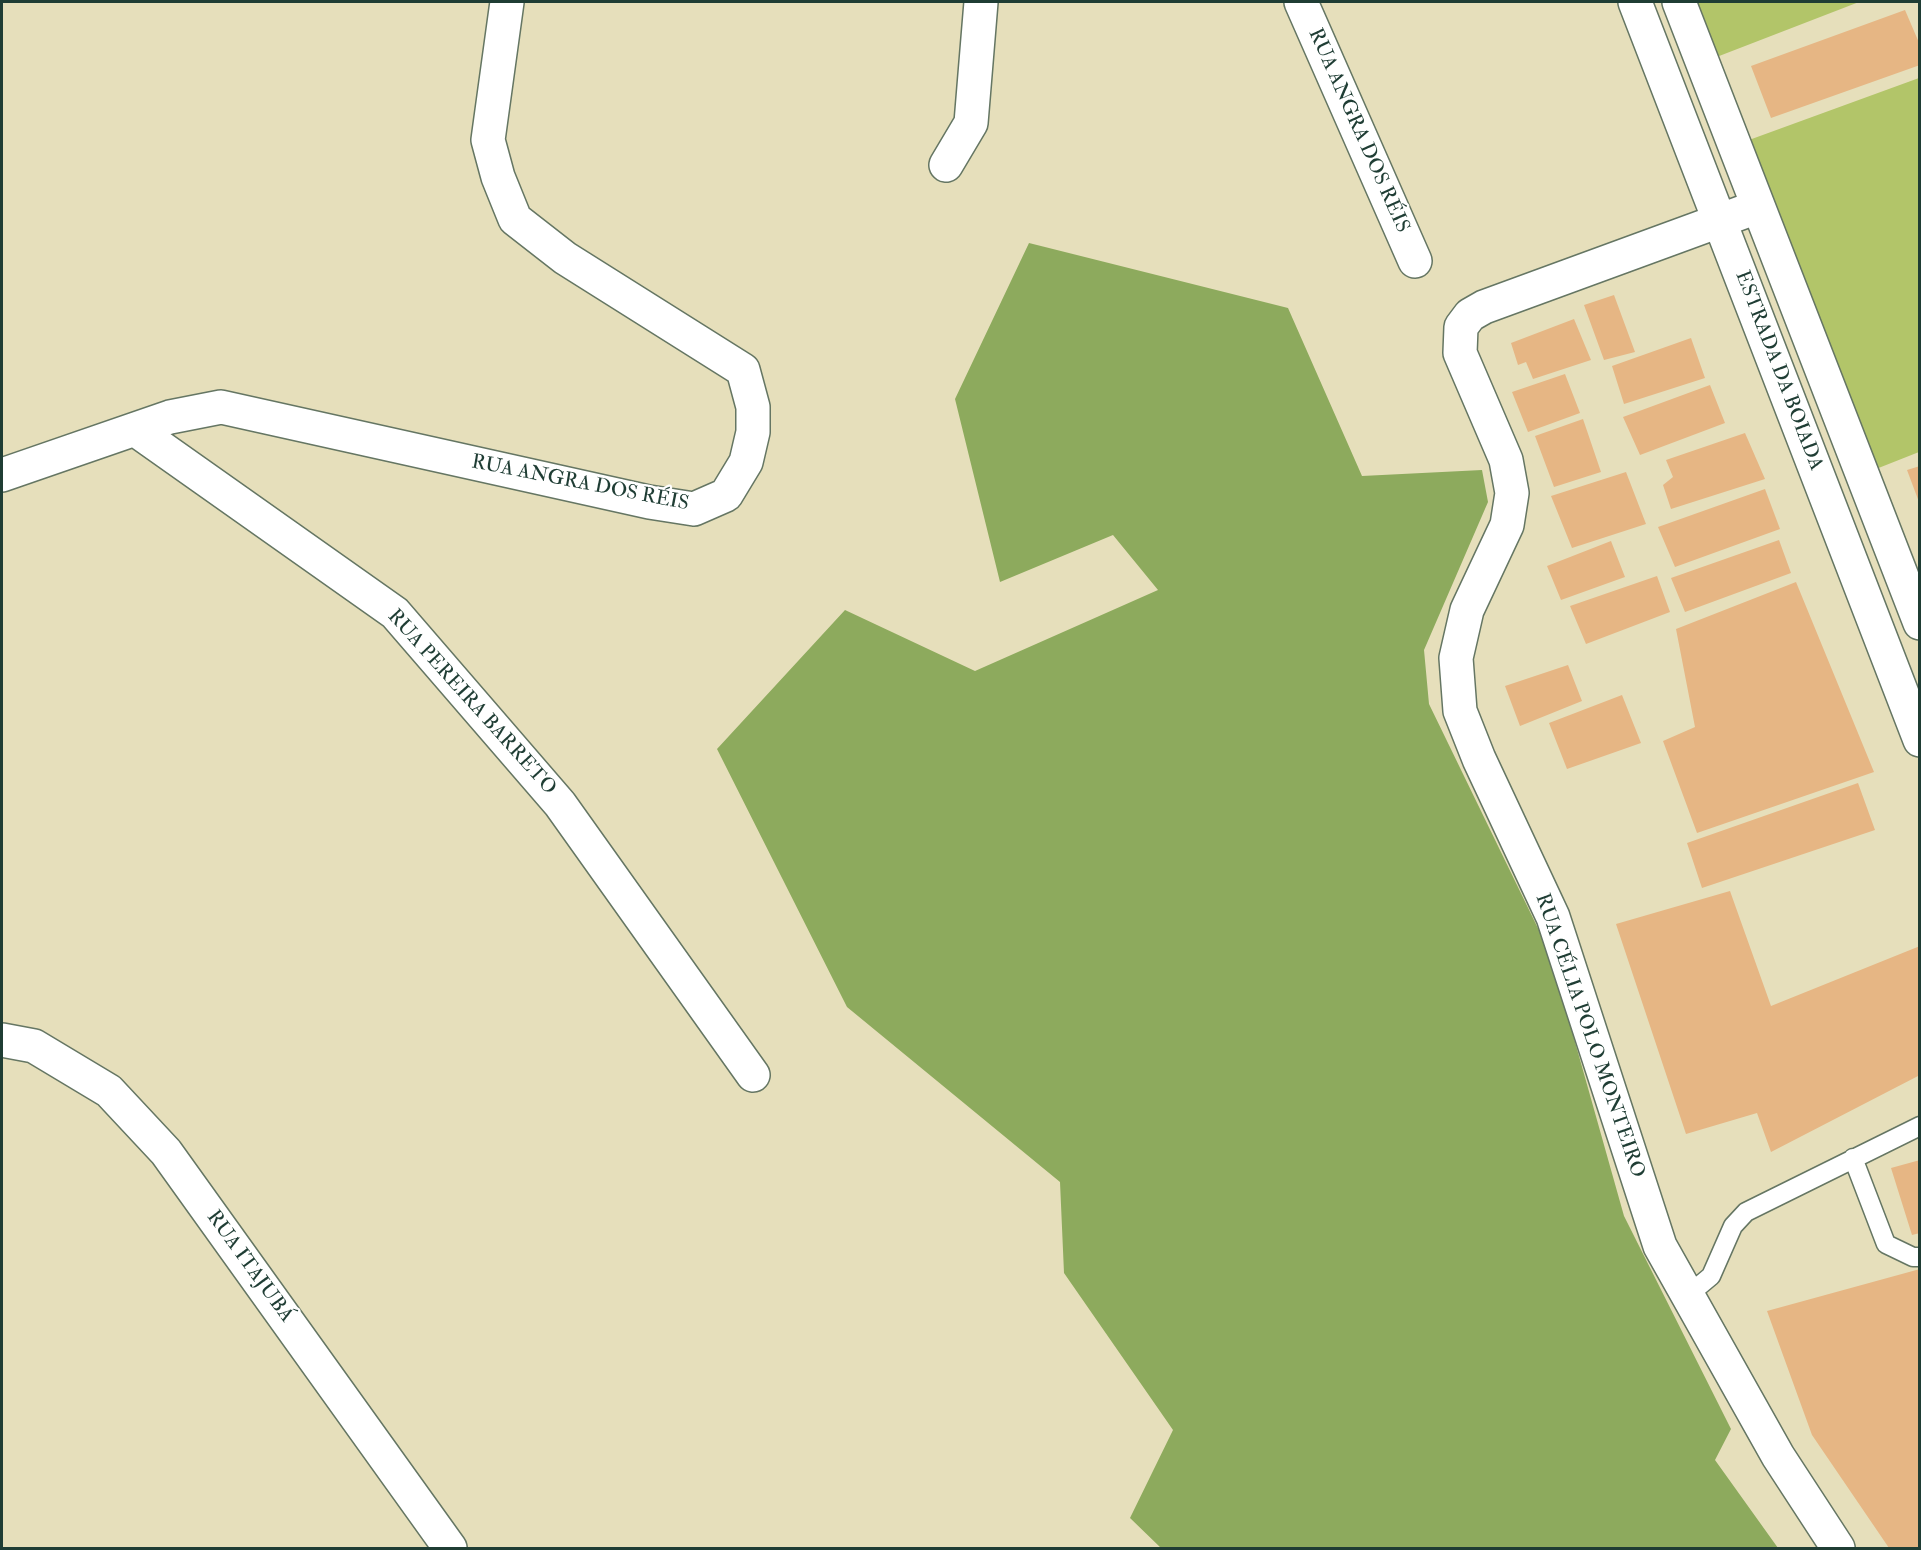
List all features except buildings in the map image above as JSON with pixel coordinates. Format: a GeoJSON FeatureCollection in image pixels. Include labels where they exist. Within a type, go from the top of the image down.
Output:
{"type":"FeatureCollection","features":[{"type":"Feature","properties":{"kind":"street","name":"RUA ANGRA DOS RÉIS"},"geometry":{"type":"LineString","coordinates":[[136,430],[170,417],[221,407],[649,502],[694,509],[726,495],[746,462],[753,432],[753,407],[743,370],[565,258],[516,219],[498,177],[488,140],[507,2]]}},
{"type":"Feature","properties":{"kind":"street"},"geometry":{"type":"LineString","coordinates":[[946,165],[972,123],[981,2]]}},
{"type":"Feature","properties":{"kind":"street","name":"RUA ANGRA DOS RÉIS"},"geometry":{"type":"LineString","coordinates":[[1301,2],[1415,261]]}},
{"type":"Feature","properties":{"kind":"street","name":"ESTRADA DA BOIADA"},"geometry":{"type":"LineString","coordinates":[[1635,2],[1920,740]]}},
{"type":"Feature","properties":{"kind":"street","name":"ESTRADA DA BOIADA"},"geometry":{"type":"LineString","coordinates":[[1679,2],[1920,623]]}},
{"type":"Feature","properties":{"kind":"street","name":"RUA CÉLIA POLO MONTEIRO"},"geometry":{"type":"LineString","coordinates":[[1757,207],[1484,307],[1470,315],[1461,327],[1460,353],[1506,460],[1512,493],[1507,525],[1467,610],[1456,658],[1460,711],[1479,759],[1553,917],[1660,1246],[1778,1456],[1838,1548]]}},
{"type":"Feature","properties":{"kind":"street"},"geometry":{"type":"LineString","coordinates":[[2,475],[136,430]]}},
{"type":"Feature","properties":{"kind":"street","name":"RUA PEREIRA BARRETO"},"geometry":{"type":"LineString","coordinates":[[136,430],[395,613],[560,804],[753,1075]]}},
{"type":"Feature","properties":{"kind":"street","name":"RUA ITAJUBÁ"},"geometry":{"type":"LineString","coordinates":[[2,1040],[34,1046],[109,1091],[166,1152],[450,1548]]}},
{"type":"Feature","properties":{"kind":"lane"},"geometry":{"type":"LineString","coordinates":[[1687,1296],[1711,1276],[1733,1226],[1746,1212],[1792,1192],[1853,1158],[1920,1126]]}},
{"type":"Feature","properties":{"kind":"lane"},"geometry":{"type":"LineString","coordinates":[[1853,1158],[1886,1244],[1913,1257],[1920,1257]]}},
{"type":"Feature","properties":{"kind":"green space"},"geometry":{"type":"Polygon","coordinates":[[[1694,2],[1859,2],[1714,58],[1694,2]]]}},
{"type":"Feature","properties":{"kind":"green space"},"geometry":{"type":"Polygon","coordinates":[[[1919,78],[1919,452],[1876,469],[1749,140],[1919,78]]]}},
{"type":"Feature","properties":{"kind":"green space"},"geometry":{"type":"Polygon","coordinates":[[[1029,243],[1288,308],[1362,476],[1482,470],[1488,502],[1424,650],[1429,704],[1550,953],[1624,1216],[1731,1429],[1715,1460],[1778,1548],[1161,1548],[1130,1518],[1173,1430],[1064,1273],[1060,1182],[847,1007],[717,749],[845,610],[975,671],[1158,590],[1113,535],[1000,582],[955,399],[1029,243]]]}}]}
